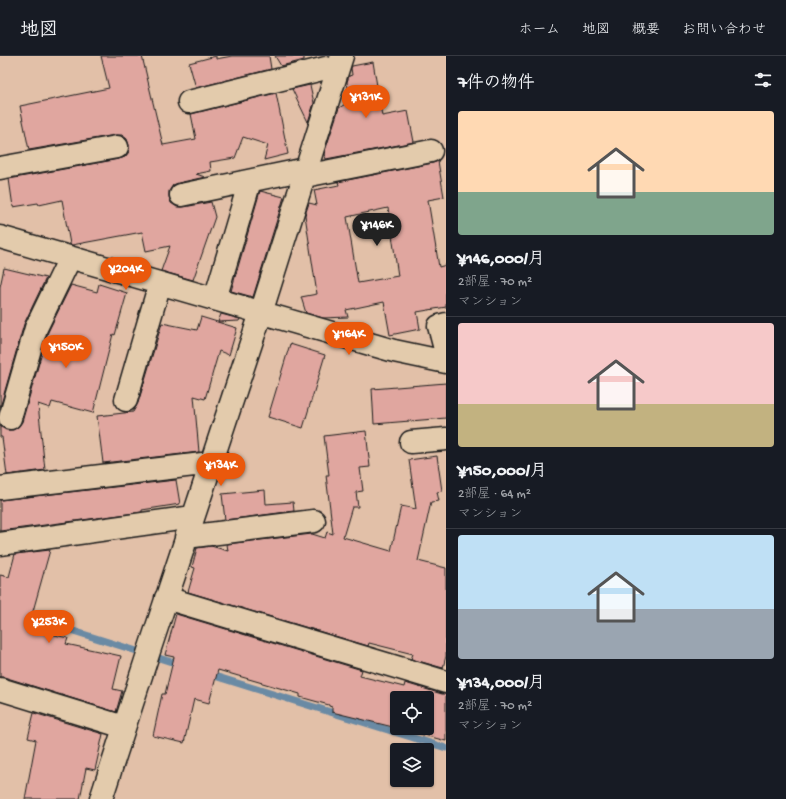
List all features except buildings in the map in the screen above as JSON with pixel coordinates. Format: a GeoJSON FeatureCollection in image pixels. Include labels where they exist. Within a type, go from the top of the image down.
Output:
{"type":"FeatureCollection","features":[{"type":"Feature","properties":{"kind":"street"},"geometry":{"type":"LineString","coordinates":[[102,799],[118,725],[147,654],[261,313],[306,172],[334,66],[189,102]]}},
{"type":"Feature","properties":{"kind":"street"},"geometry":{"type":"LineString","coordinates":[[0,168],[117,147]]}},
{"type":"Feature","properties":{"kind":"street"},"geometry":{"type":"LineString","coordinates":[[180,195],[250,181],[431,151]]}},
{"type":"Feature","properties":{"kind":"street"},"geometry":{"type":"LineString","coordinates":[[215,299],[250,181]]}},
{"type":"Feature","properties":{"kind":"street"},"geometry":{"type":"LineString","coordinates":[[0,238],[394,351],[446,362]]}},
{"type":"Feature","properties":{"kind":"street"},"geometry":{"type":"LineString","coordinates":[[10,418],[36,328],[70,258]]}},
{"type":"Feature","properties":{"kind":"street"},"geometry":{"type":"LineString","coordinates":[[126,400],[160,283]]}},
{"type":"Feature","properties":{"kind":"street"},"geometry":{"type":"LineString","coordinates":[[446,324],[439,326],[446,352]]}},
{"type":"Feature","properties":{"kind":"street"},"geometry":{"type":"LineString","coordinates":[[411,442],[446,439]]}},
{"type":"Feature","properties":{"kind":"street"},"geometry":{"type":"LineString","coordinates":[[0,488],[211,463]]}},
{"type":"Feature","properties":{"kind":"street"},"geometry":{"type":"LineString","coordinates":[[0,544],[190,527],[314,521]]}},
{"type":"Feature","properties":{"kind":"street"},"geometry":{"type":"LineString","coordinates":[[166,598],[446,682]]}},
{"type":"Feature","properties":{"kind":"street"},"geometry":{"type":"LineString","coordinates":[[0,689],[118,725]]}},
{"type":"Feature","properties":{"kind":"waterway"},"geometry":{"type":"LineString","coordinates":[[23,615],[181,665]]}},
{"type":"Feature","properties":{"kind":"waterway"},"geometry":{"type":"LineString","coordinates":[[208,674],[446,748]]}}]}
